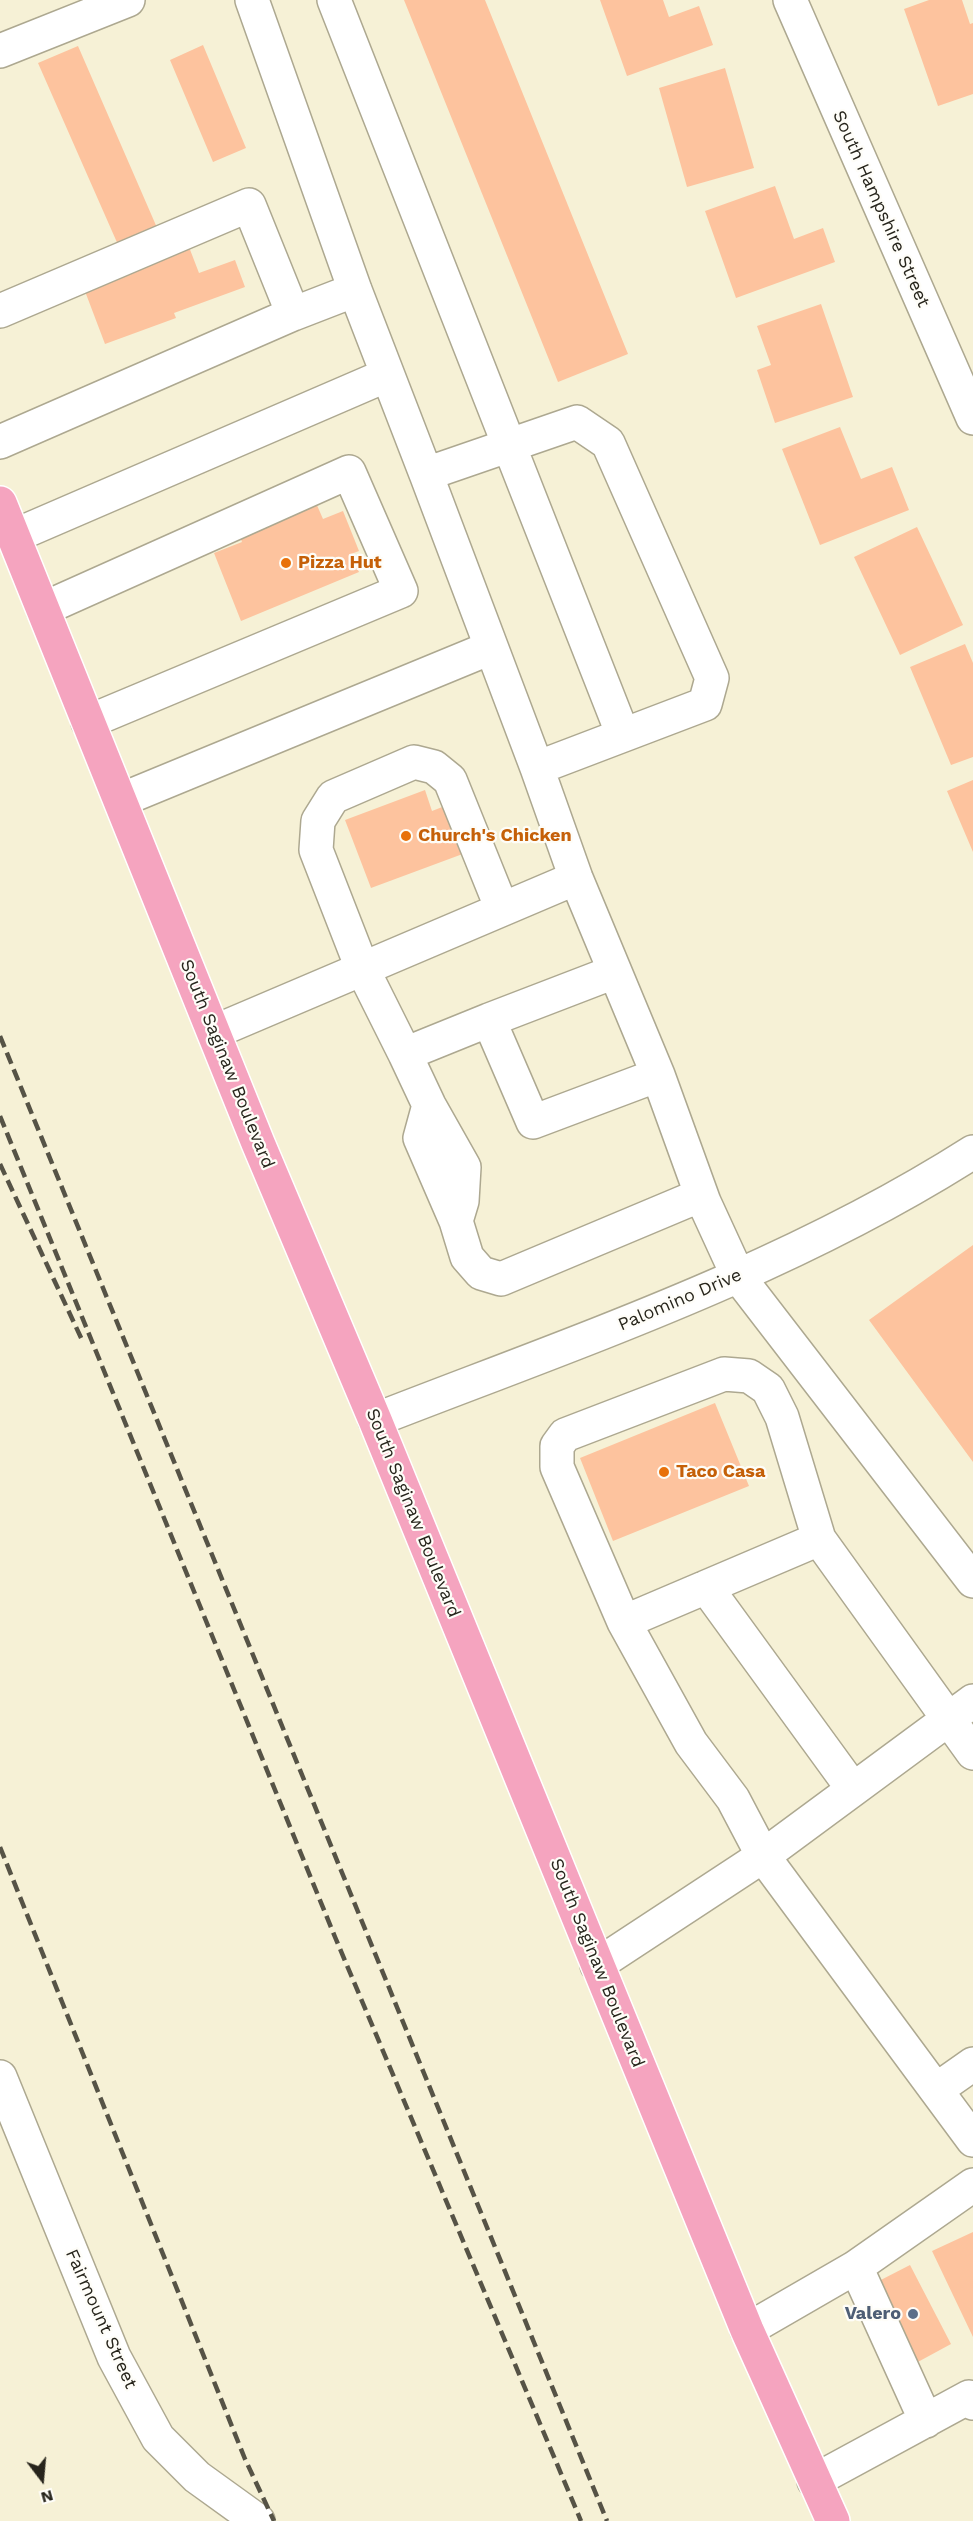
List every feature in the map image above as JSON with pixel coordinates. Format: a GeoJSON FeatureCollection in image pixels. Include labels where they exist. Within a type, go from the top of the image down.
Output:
{"type":"FeatureCollection","features":[{"type":"Feature","properties":{"kind":"main road","name":"South Saginaw Boulevard"},"geometry":{"type":"LineString","coordinates":[[0,502],[214,1032],[747,2330],[833,2521]]}},
{"type":"Feature","properties":{"kind":"street"},"geometry":{"type":"LineString","coordinates":[[0,51],[128,0]]}},
{"type":"Feature","properties":{"kind":"street"},"geometry":{"type":"LineString","coordinates":[[252,0],[355,290],[537,768],[576,878],[658,1075],[701,1195],[738,1276],[973,1581]]}},
{"type":"Feature","properties":{"kind":"street"},"geometry":{"type":"LineString","coordinates":[[334,0],[623,735]]}},
{"type":"Feature","properties":{"kind":"street","name":"South Hampshire Street"},"geometry":{"type":"LineString","coordinates":[[790,0],[973,418]]}},
{"type":"Feature","properties":{"kind":"street"},"geometry":{"type":"LineString","coordinates":[[0,311],[249,205],[293,314]]}},
{"type":"Feature","properties":{"kind":"street"},"geometry":{"type":"LineString","coordinates":[[0,442],[293,314],[355,290]]}},
{"type":"Feature","properties":{"kind":"street"},"geometry":{"type":"LineString","coordinates":[[14,536],[387,375]]}},
{"type":"Feature","properties":{"kind":"street"},"geometry":{"type":"LineString","coordinates":[[426,474],[577,422],[608,443],[712,678],[705,704],[537,768]]}},
{"type":"Feature","properties":{"kind":"street"},"geometry":{"type":"LineString","coordinates":[[43,609],[349,472],[401,591],[88,722]]}},
{"type":"Feature","properties":{"kind":"street"},"geometry":{"type":"LineString","coordinates":[[121,800],[490,648]]}},
{"type":"Feature","properties":{"kind":"street"},"geometry":{"type":"LineString","coordinates":[[502,909],[450,780],[434,767],[414,762],[333,796],[318,822],[316,850],[362,968],[429,1105],[464,1167],[462,1201],[456,1221],[467,1257],[481,1273],[501,1279],[701,1195]]}},
{"type":"Feature","properties":{"kind":"street"},"geometry":{"type":"LineString","coordinates":[[214,1032],[576,878]]}},
{"type":"Feature","properties":{"kind":"street"},"geometry":{"type":"LineString","coordinates":[[405,1054],[614,972]]}},
{"type":"Feature","properties":{"kind":"street"},"geometry":{"type":"LineString","coordinates":[[489,1020],[533,1122],[658,1075]]}},
{"type":"Feature","properties":{"kind":"street","name":"Palomino Drive"},"geometry":{"type":"LineString","coordinates":[[375,1420],[653,1312],[738,1276],[892,1200],[973,1152]]}},
{"type":"Feature","properties":{"kind":"street"},"geometry":{"type":"LineString","coordinates":[[973,1753],[961,1710],[819,1539],[782,1417],[768,1389],[749,1376],[724,1374],[565,1435],[557,1446],[557,1467],[624,1622],[691,1743],[733,1799],[763,1856],[973,2140]]}},
{"type":"Feature","properties":{"kind":"street"},"geometry":{"type":"LineString","coordinates":[[624,1622],[819,1539]]}},
{"type":"Feature","properties":{"kind":"street"},"geometry":{"type":"LineString","coordinates":[[706,1587],[853,1789]]}},
{"type":"Feature","properties":{"kind":"street"},"geometry":{"type":"LineString","coordinates":[[597,1965],[763,1856],[961,1710]]}},
{"type":"Feature","properties":{"kind":"street"},"geometry":{"type":"LineString","coordinates":[[936,2090],[973,2064]]}},
{"type":"Feature","properties":{"kind":"street","name":"Fairmount Street"},"geometry":{"type":"LineString","coordinates":[[0,2077],[114,2357],[158,2438],[197,2477],[258,2521]]}},
{"type":"Feature","properties":{"kind":"street"},"geometry":{"type":"LineString","coordinates":[[747,2330],[856,2267],[973,2185]]}},
{"type":"Feature","properties":{"kind":"street"},"geometry":{"type":"LineString","coordinates":[[856,2267],[926,2421]]}},
{"type":"Feature","properties":{"kind":"street"},"geometry":{"type":"LineString","coordinates":[[814,2481],[969,2397],[973,2403]]}},
{"type":"Feature","properties":{"kind":"building"},"geometry":{"type":"Polygon","coordinates":[[[404,0],[485,0],[628,354],[558,382],[404,0]]]}},
{"type":"Feature","properties":{"kind":"building"},"geometry":{"type":"Polygon","coordinates":[[[600,0],[663,0],[669,17],[699,6],[713,45],[627,76],[600,0]]]}},
{"type":"Feature","properties":{"kind":"building"},"geometry":{"type":"Polygon","coordinates":[[[929,0],[962,0],[970,24],[973,23],[973,94],[938,106],[904,9],[929,0]]]}},
{"type":"Feature","properties":{"kind":"building"},"geometry":{"type":"Polygon","coordinates":[[[203,45],[246,148],[213,162],[170,60],[203,45]]]}},
{"type":"Feature","properties":{"kind":"building"},"geometry":{"type":"Polygon","coordinates":[[[78,46],[158,230],[119,247],[38,63],[78,46]]]}},
{"type":"Feature","properties":{"kind":"building"},"geometry":{"type":"Polygon","coordinates":[[[725,68],[754,168],[687,187],[659,88],[725,68]]]}},
{"type":"Feature","properties":{"kind":"building"},"geometry":{"type":"Polygon","coordinates":[[[775,186],[794,239],[823,228],[835,262],[736,298],[705,211],[775,186]]]}},
{"type":"Feature","properties":{"kind":"building"},"geometry":{"type":"Polygon","coordinates":[[[189,247],[199,273],[235,260],[245,287],[174,313],[176,318],[105,344],[83,286],[189,247]]]}},
{"type":"Feature","properties":{"kind":"building"},"geometry":{"type":"Polygon","coordinates":[[[821,304],[853,397],[775,423],[757,370],[771,365],[757,326],[821,304]]]}},
{"type":"Feature","properties":{"kind":"building"},"geometry":{"type":"Polygon","coordinates":[[[840,427],[861,479],[892,467],[909,510],[820,545],[782,449],[840,427]]]}},
{"type":"Feature","properties":{"kind":"building","name":"Pizza Hut"},"geometry":{"type":"Polygon","coordinates":[[[316,503],[323,519],[343,511],[359,551],[351,554],[359,572],[241,621],[214,553],[242,542],[239,534],[316,503]]]}},
{"type":"Feature","properties":{"kind":"building"},"geometry":{"type":"Polygon","coordinates":[[[917,527],[963,625],[900,655],[854,557],[917,527]]]}},
{"type":"Feature","properties":{"kind":"building"},"geometry":{"type":"Polygon","coordinates":[[[965,644],[973,663],[973,757],[951,765],[910,667],[965,644]]]}},
{"type":"Feature","properties":{"kind":"building"},"geometry":{"type":"Polygon","coordinates":[[[973,780],[973,852],[947,791],[973,780]]]}},
{"type":"Feature","properties":{"kind":"building","name":"Church's Chicken"},"geometry":{"type":"Polygon","coordinates":[[[425,790],[432,811],[450,804],[468,852],[371,888],[345,820],[425,790]]]}},
{"type":"Feature","properties":{"kind":"building"},"geometry":{"type":"Polygon","coordinates":[[[973,1245],[973,1462],[869,1320],[973,1245]]]}},
{"type":"Feature","properties":{"kind":"building","name":"Taco Casa"},"geometry":{"type":"Polygon","coordinates":[[[715,1403],[749,1486],[613,1541],[580,1458],[715,1403]]]}},
{"type":"Feature","properties":{"kind":"building"},"geometry":{"type":"Polygon","coordinates":[[[973,2232],[973,2337],[932,2251],[973,2232]]]}},
{"type":"Feature","properties":{"kind":"building","name":"Valero"},"geometry":{"type":"Polygon","coordinates":[[[910,2265],[951,2344],[916,2363],[875,2283],[910,2265]]]}},
{"type":"Feature","properties":{"kind":"railway"},"geometry":{"type":"LineString","coordinates":[[0,1036],[607,2521]]}},
{"type":"Feature","properties":{"kind":"railway"},"geometry":{"type":"LineString","coordinates":[[0,1116],[335,1937],[581,2521]]}},
{"type":"Feature","properties":{"kind":"railway"},"geometry":{"type":"LineString","coordinates":[[0,1164],[83,1342]]}},
{"type":"Feature","properties":{"kind":"railway"},"geometry":{"type":"LineString","coordinates":[[0,1847],[245,2459],[274,2521]]}},
{"type":"Feature","properties":{"kind":"place","name":"Pizza Hut"},"geometry":{"type":"Point","coordinates":[286,563]}},
{"type":"Feature","properties":{"kind":"place","name":"Church's Chicken"},"geometry":{"type":"Point","coordinates":[406,836]}},
{"type":"Feature","properties":{"kind":"place","name":"Taco Casa"},"geometry":{"type":"Point","coordinates":[664,1472]}},
{"type":"Feature","properties":{"kind":"place","name":"Valero"},"geometry":{"type":"Point","coordinates":[913,2314]}}]}
